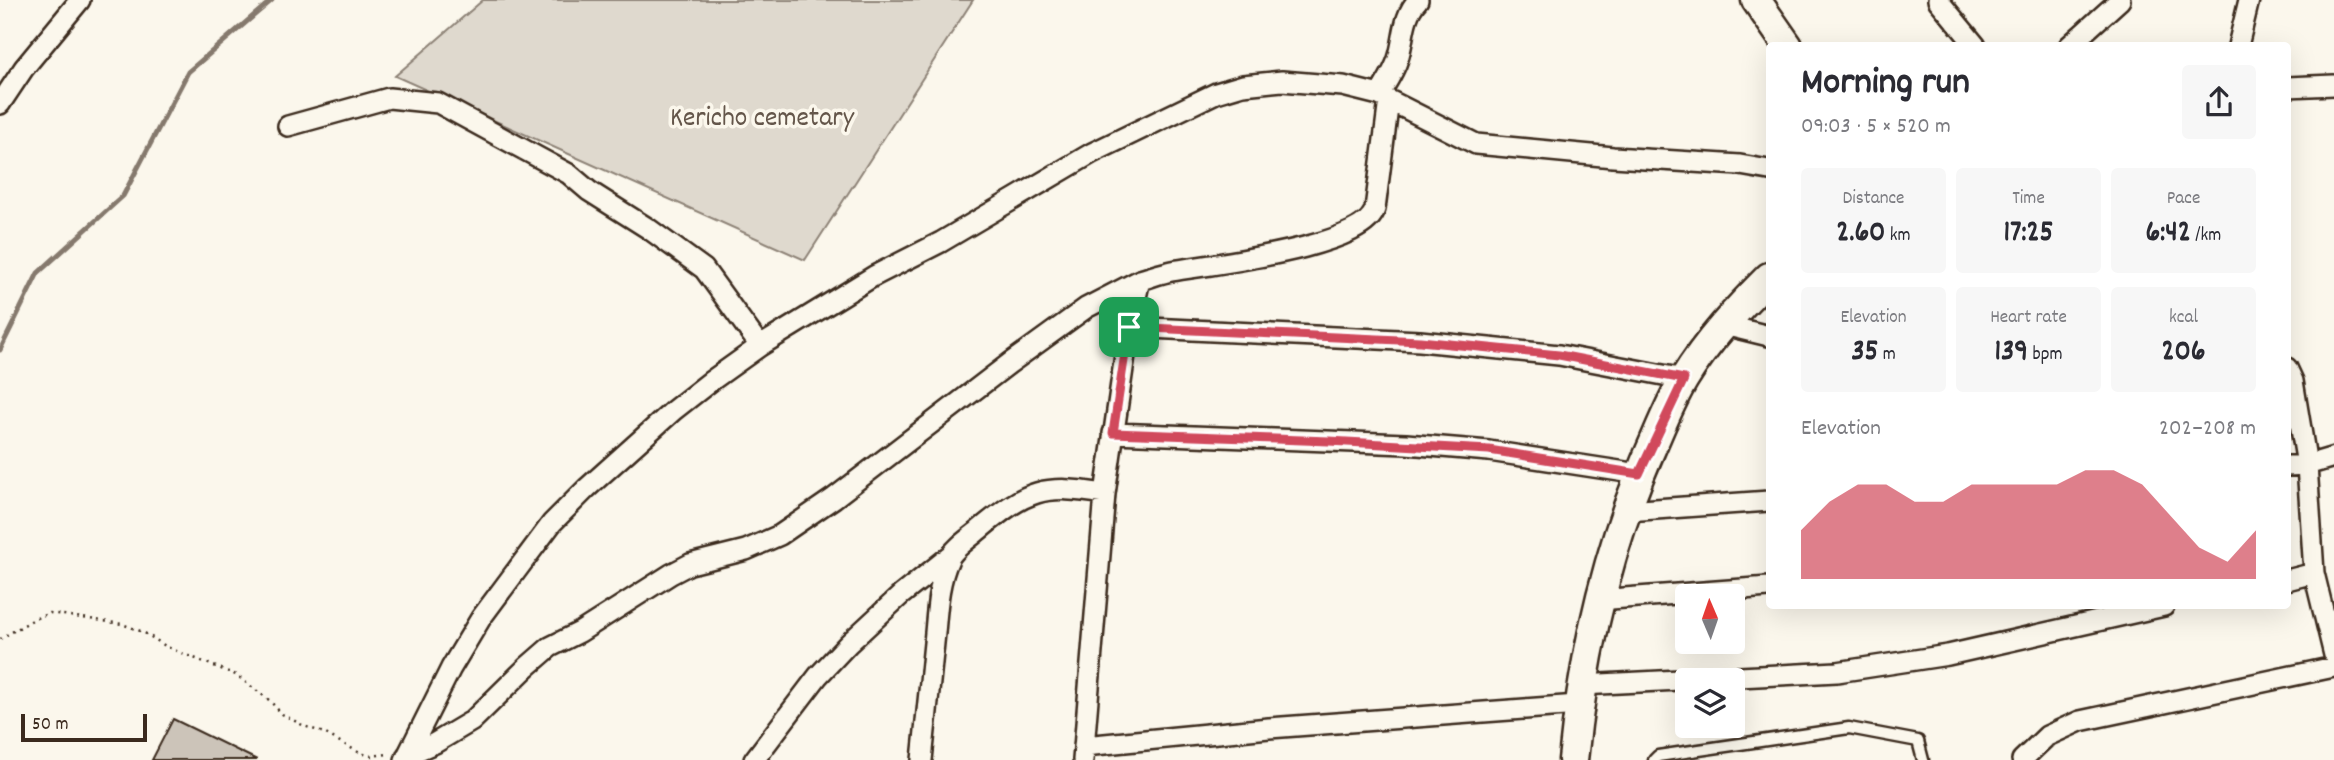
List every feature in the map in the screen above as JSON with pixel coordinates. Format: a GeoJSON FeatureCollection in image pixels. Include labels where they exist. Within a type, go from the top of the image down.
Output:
{"type":"FeatureCollection","features":[{"type":"Feature","properties":{"kind":"street"},"geometry":{"type":"LineString","coordinates":[[0,104],[24,68],[80,0]]}},
{"type":"Feature","properties":{"kind":"street"},"geometry":{"type":"LineString","coordinates":[[406,758],[472,721],[550,647],[580,632],[662,579],[690,564],[746,550],[780,535],[834,498],[1086,308],[1140,280],[1168,272],[1286,253],[1329,240],[1367,223],[1375,209],[1384,97],[1399,59],[1405,23],[1410,9],[1418,0]]}},
{"type":"Feature","properties":{"kind":"street"},"geometry":{"type":"LineString","coordinates":[[1756,0],[1785,42]]}},
{"type":"Feature","properties":{"kind":"street"},"geometry":{"type":"LineString","coordinates":[[1938,0],[1973,42]]}},
{"type":"Feature","properties":{"kind":"street"},"geometry":{"type":"LineString","coordinates":[[2073,42],[2120,0]]}},
{"type":"Feature","properties":{"kind":"street"},"geometry":{"type":"LineString","coordinates":[[2239,42],[2249,0]]}},
{"type":"Feature","properties":{"kind":"street"},"geometry":{"type":"LineString","coordinates":[[406,758],[481,618],[552,523],[674,410],[760,346],[874,276],[941,242],[1092,153],[1216,93],[1243,85],[1282,81],[1343,86],[1384,97],[1476,144],[1740,165],[1766,169]]}},
{"type":"Feature","properties":{"kind":"street"},"geometry":{"type":"LineString","coordinates":[[2291,87],[2334,85]]}},
{"type":"Feature","properties":{"kind":"street"},"geometry":{"type":"LineString","coordinates":[[288,125],[388,98],[438,103],[569,174],[589,191],[705,269],[760,346]]}},
{"type":"Feature","properties":{"kind":"street"},"geometry":{"type":"LineString","coordinates":[[1140,280],[1129,327],[1105,494],[1084,753],[1269,728],[1579,695],[1837,672],[1948,655],[2151,609]]}},
{"type":"Feature","properties":{"kind":"street"},"geometry":{"type":"LineString","coordinates":[[1573,760],[1579,695],[1598,600],[1639,474],[1684,379],[1724,325],[1766,280]]}},
{"type":"Feature","properties":{"kind":"street"},"geometry":{"type":"LineString","coordinates":[[1724,325],[1766,335]]}},
{"type":"Feature","properties":{"kind":"street"},"geometry":{"type":"LineString","coordinates":[[1129,327],[1420,341],[1559,355],[1684,379]]}},
{"type":"Feature","properties":{"kind":"street"},"geometry":{"type":"LineString","coordinates":[[2291,377],[2307,466],[2314,573],[2334,655]]}},
{"type":"Feature","properties":{"kind":"street"},"geometry":{"type":"LineString","coordinates":[[1113,433],[1367,442],[1489,450],[1639,474]]}},
{"type":"Feature","properties":{"kind":"street"},"geometry":{"type":"LineString","coordinates":[[2291,466],[2307,466],[2334,457]]}},
{"type":"Feature","properties":{"kind":"street"},"geometry":{"type":"LineString","coordinates":[[754,760],[818,676],[848,645],[901,595],[1001,512],[1030,495],[1050,489],[1068,488],[1105,494]]}},
{"type":"Feature","properties":{"kind":"street"},"geometry":{"type":"LineString","coordinates":[[1627,510],[1766,501]]}},
{"type":"Feature","properties":{"kind":"street"},"geometry":{"type":"LineString","coordinates":[[922,760],[938,603],[950,556]]}},
{"type":"Feature","properties":{"kind":"street"},"geometry":{"type":"LineString","coordinates":[[2291,579],[2314,573]]}},
{"type":"Feature","properties":{"kind":"street"},"geometry":{"type":"LineString","coordinates":[[1598,600],[1766,587]]}},
{"type":"Feature","properties":{"kind":"street"},"geometry":{"type":"LineString","coordinates":[[2022,760],[2047,736],[2080,720],[2334,667]]}},
{"type":"Feature","properties":{"kind":"street"},"geometry":{"type":"LineString","coordinates":[[774,760],[778,729]]}},
{"type":"Feature","properties":{"kind":"lane"},"geometry":{"type":"LineString","coordinates":[[1654,760],[1658,756],[1849,728],[1918,741],[1923,760]]}},
{"type":"Feature","properties":{"kind":"path"},"geometry":{"type":"LineString","coordinates":[[0,639],[50,613],[121,624],[143,632],[167,647],[236,675],[269,699],[282,713],[360,753],[373,756],[393,752],[406,758]]}},
{"type":"Feature","properties":{"kind":"green space","name":"Kericho cemetary"},"geometry":{"type":"Polygon","coordinates":[[[483,0],[973,0],[805,260],[395,76],[483,0]]]}},
{"type":"Feature","properties":{"kind":"building"},"geometry":{"type":"Polygon","coordinates":[[[173,719],[257,760],[152,760],[173,719]]]}},
{"type":"Feature","properties":{"kind":"waterway"},"geometry":{"type":"LineString","coordinates":[[0,350],[38,273],[123,196],[188,72],[272,0]]}},
{"type":"Feature","properties":{"kind":"route"},"geometry":{"type":"LineString","coordinates":[[1129,327],[1420,341],[1559,355],[1684,379],[1639,474],[1489,450],[1406,444],[1113,433],[1129,327]]}}]}
